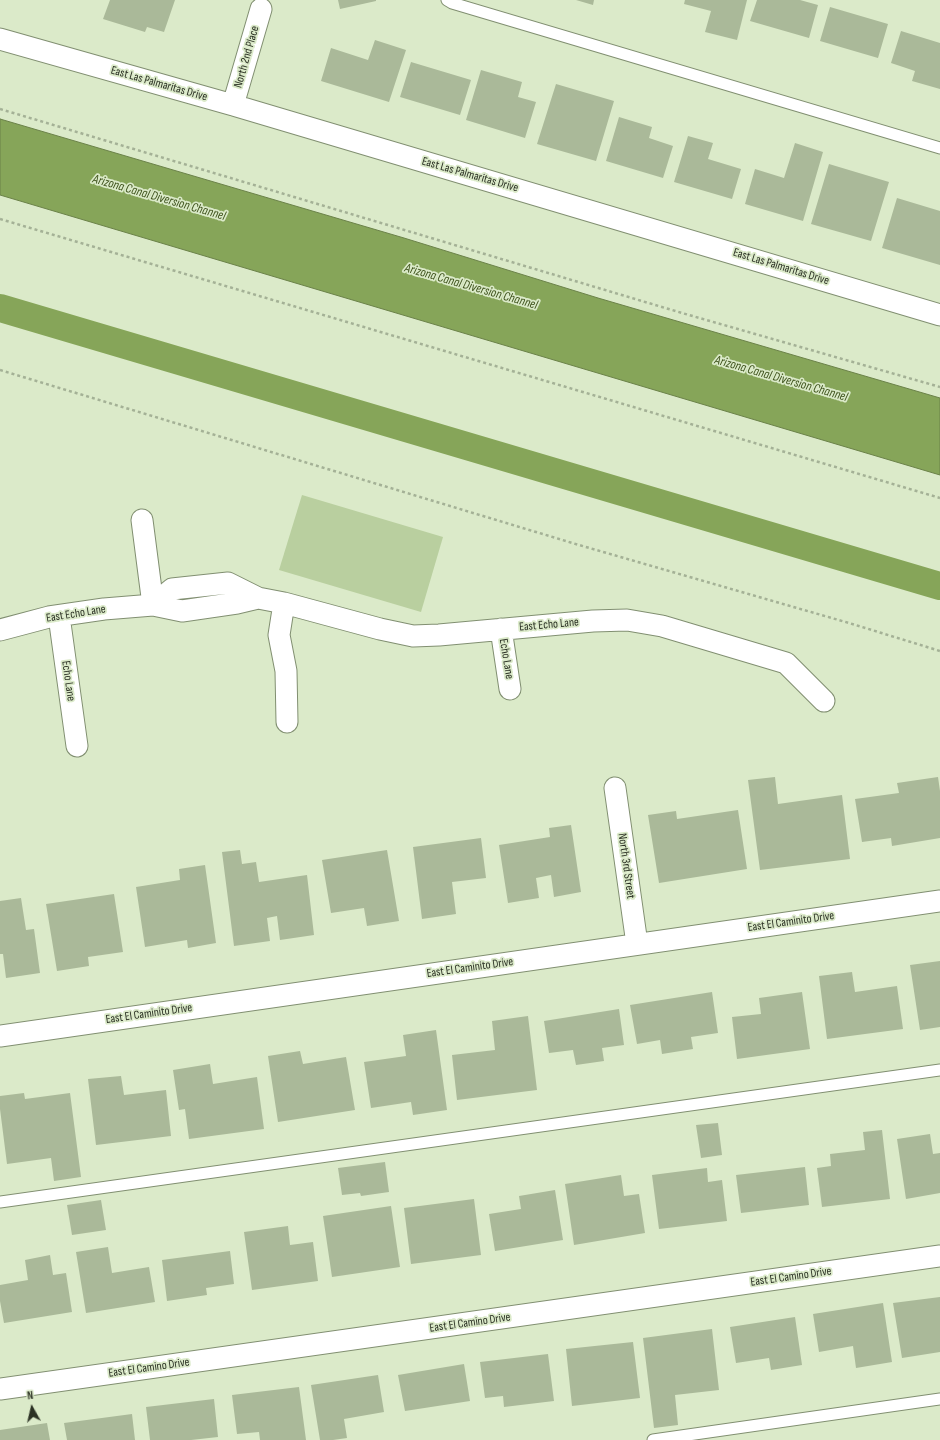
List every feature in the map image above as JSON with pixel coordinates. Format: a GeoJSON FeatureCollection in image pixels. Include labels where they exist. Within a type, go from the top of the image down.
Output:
{"type":"FeatureCollection","features":[{"type":"Feature","properties":{"kind":"street","name":"North 2nd Place"},"geometry":{"type":"LineString","coordinates":[[233,105],[261,9]]}},
{"type":"Feature","properties":{"kind":"street","name":"East Las Palmaritas Drive"},"geometry":{"type":"LineString","coordinates":[[0,39],[233,105],[940,315]]}},
{"type":"Feature","properties":{"kind":"street"},"geometry":{"type":"LineString","coordinates":[[142,520],[153,605]]}},
{"type":"Feature","properties":{"kind":"street","name":"East Echo Lane"},"geometry":{"type":"LineString","coordinates":[[0,630],[59,616],[104,609],[153,605],[182,610],[237,603],[258,598],[284,603],[380,629],[413,636],[439,635],[593,620],[627,620],[662,626],[786,663],[824,701]]}},
{"type":"Feature","properties":{"kind":"street"},"geometry":{"type":"LineString","coordinates":[[284,603],[279,635],[286,671],[287,722]]}},
{"type":"Feature","properties":{"kind":"street","name":"Echo Lane"},"geometry":{"type":"LineString","coordinates":[[59,616],[77,746]]}},
{"type":"Feature","properties":{"kind":"street","name":"Echo Lane"},"geometry":{"type":"LineString","coordinates":[[501,629],[510,689]]}},
{"type":"Feature","properties":{"kind":"street","name":"North 3rd Street"},"geometry":{"type":"LineString","coordinates":[[615,788],[637,944]]}},
{"type":"Feature","properties":{"kind":"street","name":"East El Caminito Drive"},"geometry":{"type":"LineString","coordinates":[[0,1036],[940,901]]}},
{"type":"Feature","properties":{"kind":"street","name":"East El Camino Drive"},"geometry":{"type":"LineString","coordinates":[[0,1389],[940,1256]]}},
{"type":"Feature","properties":{"kind":"lane"},"geometry":{"type":"LineString","coordinates":[[447,0],[452,3],[940,148]]}},
{"type":"Feature","properties":{"kind":"lane"},"geometry":{"type":"LineString","coordinates":[[0,1202],[940,1070]]}},
{"type":"Feature","properties":{"kind":"lane"},"geometry":{"type":"LineString","coordinates":[[653,1440],[940,1399]]}},
{"type":"Feature","properties":{"kind":"path"},"geometry":{"type":"LineString","coordinates":[[0,109],[682,313],[940,387]]}},
{"type":"Feature","properties":{"kind":"path"},"geometry":{"type":"LineString","coordinates":[[0,219],[940,498]]}},
{"type":"Feature","properties":{"kind":"path"},"geometry":{"type":"LineString","coordinates":[[0,370],[579,545],[849,622],[940,651]]}},
{"type":"Feature","properties":{"kind":"shaded area"},"geometry":{"type":"Polygon","coordinates":[[[302,495],[443,537],[421,612],[279,570],[302,495]]]}},
{"type":"Feature","properties":{"kind":"water","name":"Arizona Canal Diversion Channel"},"geometry":{"type":"Polygon","coordinates":[[[0,119],[404,238],[598,298],[940,398],[940,475],[0,195],[0,119]]]}},
{"type":"Feature","properties":{"kind":"building"},"geometry":{"type":"Polygon","coordinates":[[[110,0],[175,0],[164,32],[147,27],[145,32],[103,19],[110,0]]]}},
{"type":"Feature","properties":{"kind":"building"},"geometry":{"type":"Polygon","coordinates":[[[338,0],[376,0],[376,1],[340,9],[338,0]]]}},
{"type":"Feature","properties":{"kind":"building"},"geometry":{"type":"Polygon","coordinates":[[[576,0],[594,0],[593,5],[576,0]]]}},
{"type":"Feature","properties":{"kind":"building"},"geometry":{"type":"Polygon","coordinates":[[[685,0],[747,0],[737,40],[705,32],[711,11],[684,4],[685,0]]]}},
{"type":"Feature","properties":{"kind":"building"},"geometry":{"type":"Polygon","coordinates":[[[757,0],[800,0],[818,5],[809,38],[750,21],[757,0]]]}},
{"type":"Feature","properties":{"kind":"building"},"geometry":{"type":"Polygon","coordinates":[[[830,7],[888,24],[878,58],[820,41],[830,7]]]}},
{"type":"Feature","properties":{"kind":"building"},"geometry":{"type":"Polygon","coordinates":[[[901,31],[940,43],[940,89],[912,81],[915,71],[891,63],[901,31]]]}},
{"type":"Feature","properties":{"kind":"building"},"geometry":{"type":"Polygon","coordinates":[[[375,40],[406,50],[389,102],[321,81],[331,48],[368,60],[375,40]]]}},
{"type":"Feature","properties":{"kind":"building"},"geometry":{"type":"Polygon","coordinates":[[[411,62],[471,80],[460,115],[400,97],[411,62]]]}},
{"type":"Feature","properties":{"kind":"building"},"geometry":{"type":"Polygon","coordinates":[[[481,70],[522,82],[518,97],[536,102],[525,138],[466,120],[481,70]]]}},
{"type":"Feature","properties":{"kind":"building"},"geometry":{"type":"Polygon","coordinates":[[[556,84],[614,101],[596,161],[537,144],[556,84]]]}},
{"type":"Feature","properties":{"kind":"building"},"geometry":{"type":"Polygon","coordinates":[[[619,117],[652,127],[649,138],[673,146],[663,178],[606,161],[619,117]]]}},
{"type":"Feature","properties":{"kind":"building"},"geometry":{"type":"Polygon","coordinates":[[[688,136],[713,143],[708,159],[741,169],[732,199],[674,182],[688,136]]]}},
{"type":"Feature","properties":{"kind":"building"},"geometry":{"type":"Polygon","coordinates":[[[795,143],[823,152],[803,221],[745,204],[755,169],[784,178],[795,143]]]}},
{"type":"Feature","properties":{"kind":"building"},"geometry":{"type":"Polygon","coordinates":[[[829,164],[889,182],[871,241],[811,224],[829,164]]]}},
{"type":"Feature","properties":{"kind":"building"},"geometry":{"type":"Polygon","coordinates":[[[897,198],[940,211],[940,265],[882,248],[897,198]]]}},
{"type":"Feature","properties":{"kind":"building"},"geometry":{"type":"Polygon","coordinates":[[[775,777],[778,804],[842,795],[850,859],[760,870],[748,780],[775,777]]]}},
{"type":"Feature","properties":{"kind":"building"},"geometry":{"type":"Polygon","coordinates":[[[938,777],[940,791],[940,838],[892,846],[891,838],[862,842],[855,799],[899,793],[897,783],[938,777]]]}},
{"type":"Feature","properties":{"kind":"building"},"geometry":{"type":"Polygon","coordinates":[[[738,810],[747,869],[659,883],[648,815],[676,811],[677,819],[738,810]]]}},
{"type":"Feature","properties":{"kind":"building"},"geometry":{"type":"Polygon","coordinates":[[[571,825],[581,892],[554,897],[551,875],[536,878],[539,898],[508,903],[499,845],[550,837],[549,828],[571,825]]]}},
{"type":"Feature","properties":{"kind":"building"},"geometry":{"type":"Polygon","coordinates":[[[481,838],[486,878],[452,882],[456,914],[422,919],[413,847],[481,838]]]}},
{"type":"Feature","properties":{"kind":"building"},"geometry":{"type":"Polygon","coordinates":[[[240,850],[242,864],[256,862],[259,882],[307,875],[314,935],[280,940],[277,916],[267,918],[270,941],[234,946],[222,852],[240,850]]]}},
{"type":"Feature","properties":{"kind":"building"},"geometry":{"type":"Polygon","coordinates":[[[387,850],[399,921],[367,926],[364,908],[331,913],[322,860],[387,850]]]}},
{"type":"Feature","properties":{"kind":"building"},"geometry":{"type":"Polygon","coordinates":[[[205,865],[216,943],[188,948],[187,940],[145,947],[136,887],[180,880],[179,869],[205,865]]]}},
{"type":"Feature","properties":{"kind":"building"},"geometry":{"type":"Polygon","coordinates":[[[114,894],[123,952],[88,957],[89,966],[57,971],[46,904],[114,894]]]}},
{"type":"Feature","properties":{"kind":"building"},"geometry":{"type":"Polygon","coordinates":[[[21,898],[26,930],[34,929],[40,973],[6,978],[3,954],[0,954],[0,901],[21,898]]]}},
{"type":"Feature","properties":{"kind":"building"},"geometry":{"type":"Polygon","coordinates":[[[940,961],[940,1027],[920,1030],[910,965],[940,961]]]}},
{"type":"Feature","properties":{"kind":"building"},"geometry":{"type":"Polygon","coordinates":[[[852,972],[855,992],[897,986],[903,1029],[827,1039],[819,976],[852,972]]]}},
{"type":"Feature","properties":{"kind":"building"},"geometry":{"type":"Polygon","coordinates":[[[712,992],[718,1033],[691,1037],[693,1049],[662,1054],[660,1040],[637,1044],[630,1005],[712,992]]]}},
{"type":"Feature","properties":{"kind":"building"},"geometry":{"type":"Polygon","coordinates":[[[802,992],[810,1049],[737,1059],[732,1017],[761,1014],[759,998],[802,992]]]}},
{"type":"Feature","properties":{"kind":"building"},"geometry":{"type":"Polygon","coordinates":[[[619,1009],[624,1045],[602,1048],[604,1061],[576,1065],[573,1050],[549,1053],[544,1021],[619,1009]]]}},
{"type":"Feature","properties":{"kind":"building"},"geometry":{"type":"Polygon","coordinates":[[[528,1016],[537,1090],[457,1100],[452,1055],[495,1050],[492,1021],[528,1016]]]}},
{"type":"Feature","properties":{"kind":"building"},"geometry":{"type":"Polygon","coordinates":[[[436,1030],[447,1110],[413,1115],[411,1102],[371,1108],[364,1062],[406,1056],[403,1035],[436,1030]]]}},
{"type":"Feature","properties":{"kind":"building"},"geometry":{"type":"Polygon","coordinates":[[[300,1051],[303,1064],[346,1057],[355,1110],[278,1122],[268,1056],[300,1051]]]}},
{"type":"Feature","properties":{"kind":"building"},"geometry":{"type":"Polygon","coordinates":[[[210,1064],[213,1084],[257,1077],[264,1129],[189,1139],[185,1109],[179,1110],[173,1070],[210,1064]]]}},
{"type":"Feature","properties":{"kind":"building"},"geometry":{"type":"Polygon","coordinates":[[[121,1076],[124,1095],[166,1090],[171,1136],[96,1145],[88,1079],[121,1076]]]}},
{"type":"Feature","properties":{"kind":"building"},"geometry":{"type":"Polygon","coordinates":[[[24,1093],[25,1099],[70,1093],[81,1177],[54,1181],[51,1158],[7,1164],[0,1109],[0,1096],[24,1093]]]}},
{"type":"Feature","properties":{"kind":"building"},"geometry":{"type":"Polygon","coordinates":[[[718,1123],[722,1155],[701,1158],[696,1125],[718,1123]]]}},
{"type":"Feature","properties":{"kind":"building"},"geometry":{"type":"Polygon","coordinates":[[[882,1130],[890,1199],[822,1207],[817,1168],[831,1166],[830,1154],[865,1150],[863,1132],[882,1130]]]}},
{"type":"Feature","properties":{"kind":"building"},"geometry":{"type":"Polygon","coordinates":[[[930,1134],[933,1154],[940,1153],[940,1193],[906,1199],[897,1139],[930,1134]]]}},
{"type":"Feature","properties":{"kind":"building"},"geometry":{"type":"Polygon","coordinates":[[[385,1162],[389,1192],[361,1196],[360,1193],[342,1195],[338,1168],[385,1162]]]}},
{"type":"Feature","properties":{"kind":"building"},"geometry":{"type":"Polygon","coordinates":[[[805,1167],[809,1205],[741,1213],[736,1175],[805,1167]]]}},
{"type":"Feature","properties":{"kind":"building"},"geometry":{"type":"Polygon","coordinates":[[[707,1168],[708,1182],[722,1180],[727,1221],[659,1229],[652,1175],[707,1168]]]}},
{"type":"Feature","properties":{"kind":"building"},"geometry":{"type":"Polygon","coordinates":[[[621,1175],[624,1196],[639,1194],[645,1233],[574,1245],[565,1184],[621,1175]]]}},
{"type":"Feature","properties":{"kind":"building"},"geometry":{"type":"Polygon","coordinates":[[[555,1190],[563,1240],[495,1251],[489,1214],[521,1209],[519,1196],[555,1190]]]}},
{"type":"Feature","properties":{"kind":"building"},"geometry":{"type":"Polygon","coordinates":[[[474,1199],[481,1255],[411,1264],[404,1208],[474,1199]]]}},
{"type":"Feature","properties":{"kind":"building"},"geometry":{"type":"Polygon","coordinates":[[[101,1200],[106,1230],[72,1235],[67,1205],[101,1200]]]}},
{"type":"Feature","properties":{"kind":"building"},"geometry":{"type":"Polygon","coordinates":[[[391,1206],[400,1267],[332,1277],[323,1216],[391,1206]]]}},
{"type":"Feature","properties":{"kind":"building"},"geometry":{"type":"Polygon","coordinates":[[[288,1226],[290,1245],[313,1242],[318,1281],[252,1290],[244,1232],[288,1226]]]}},
{"type":"Feature","properties":{"kind":"building"},"geometry":{"type":"Polygon","coordinates":[[[108,1247],[112,1273],[149,1267],[155,1302],[86,1313],[76,1252],[108,1247]]]}},
{"type":"Feature","properties":{"kind":"building"},"geometry":{"type":"Polygon","coordinates":[[[230,1251],[234,1284],[206,1288],[207,1295],[167,1301],[162,1260],[230,1251]]]}},
{"type":"Feature","properties":{"kind":"building"},"geometry":{"type":"Polygon","coordinates":[[[50,1255],[53,1275],[66,1273],[72,1312],[4,1323],[0,1301],[0,1285],[28,1280],[25,1260],[50,1255]]]}},
{"type":"Feature","properties":{"kind":"building"},"geometry":{"type":"Polygon","coordinates":[[[940,1297],[940,1352],[902,1358],[893,1303],[940,1297]]]}},
{"type":"Feature","properties":{"kind":"building"},"geometry":{"type":"Polygon","coordinates":[[[883,1303],[892,1362],[856,1368],[853,1346],[819,1352],[813,1314],[883,1303]]]}},
{"type":"Feature","properties":{"kind":"building"},"geometry":{"type":"Polygon","coordinates":[[[795,1317],[802,1365],[771,1370],[769,1358],[736,1363],[730,1327],[795,1317]]]}},
{"type":"Feature","properties":{"kind":"building"},"geometry":{"type":"Polygon","coordinates":[[[712,1329],[719,1390],[675,1395],[678,1425],[654,1428],[643,1338],[712,1329]]]}},
{"type":"Feature","properties":{"kind":"building"},"geometry":{"type":"Polygon","coordinates":[[[633,1342],[640,1398],[572,1406],[566,1349],[633,1342]]]}},
{"type":"Feature","properties":{"kind":"building"},"geometry":{"type":"Polygon","coordinates":[[[548,1354],[554,1401],[504,1407],[503,1396],[485,1398],[480,1362],[548,1354]]]}},
{"type":"Feature","properties":{"kind":"building"},"geometry":{"type":"Polygon","coordinates":[[[464,1364],[470,1401],[405,1411],[398,1375],[464,1364]]]}},
{"type":"Feature","properties":{"kind":"building"},"geometry":{"type":"Polygon","coordinates":[[[378,1375],[384,1412],[344,1419],[347,1438],[320,1440],[311,1385],[378,1375]]]}},
{"type":"Feature","properties":{"kind":"building"},"geometry":{"type":"Polygon","coordinates":[[[299,1387],[306,1440],[260,1440],[259,1432],[237,1434],[232,1395],[299,1387]]]}},
{"type":"Feature","properties":{"kind":"building"},"geometry":{"type":"Polygon","coordinates":[[[214,1399],[218,1437],[191,1440],[150,1440],[146,1407],[214,1399]]]}},
{"type":"Feature","properties":{"kind":"building"},"geometry":{"type":"Polygon","coordinates":[[[132,1414],[135,1440],[67,1440],[64,1423],[132,1414]]]}},
{"type":"Feature","properties":{"kind":"building"},"geometry":{"type":"Polygon","coordinates":[[[47,1423],[50,1440],[0,1440],[0,1430],[47,1423]]]}},
{"type":"Feature","properties":{"kind":"waterway"},"geometry":{"type":"LineString","coordinates":[[0,308],[940,586]]}}]}
